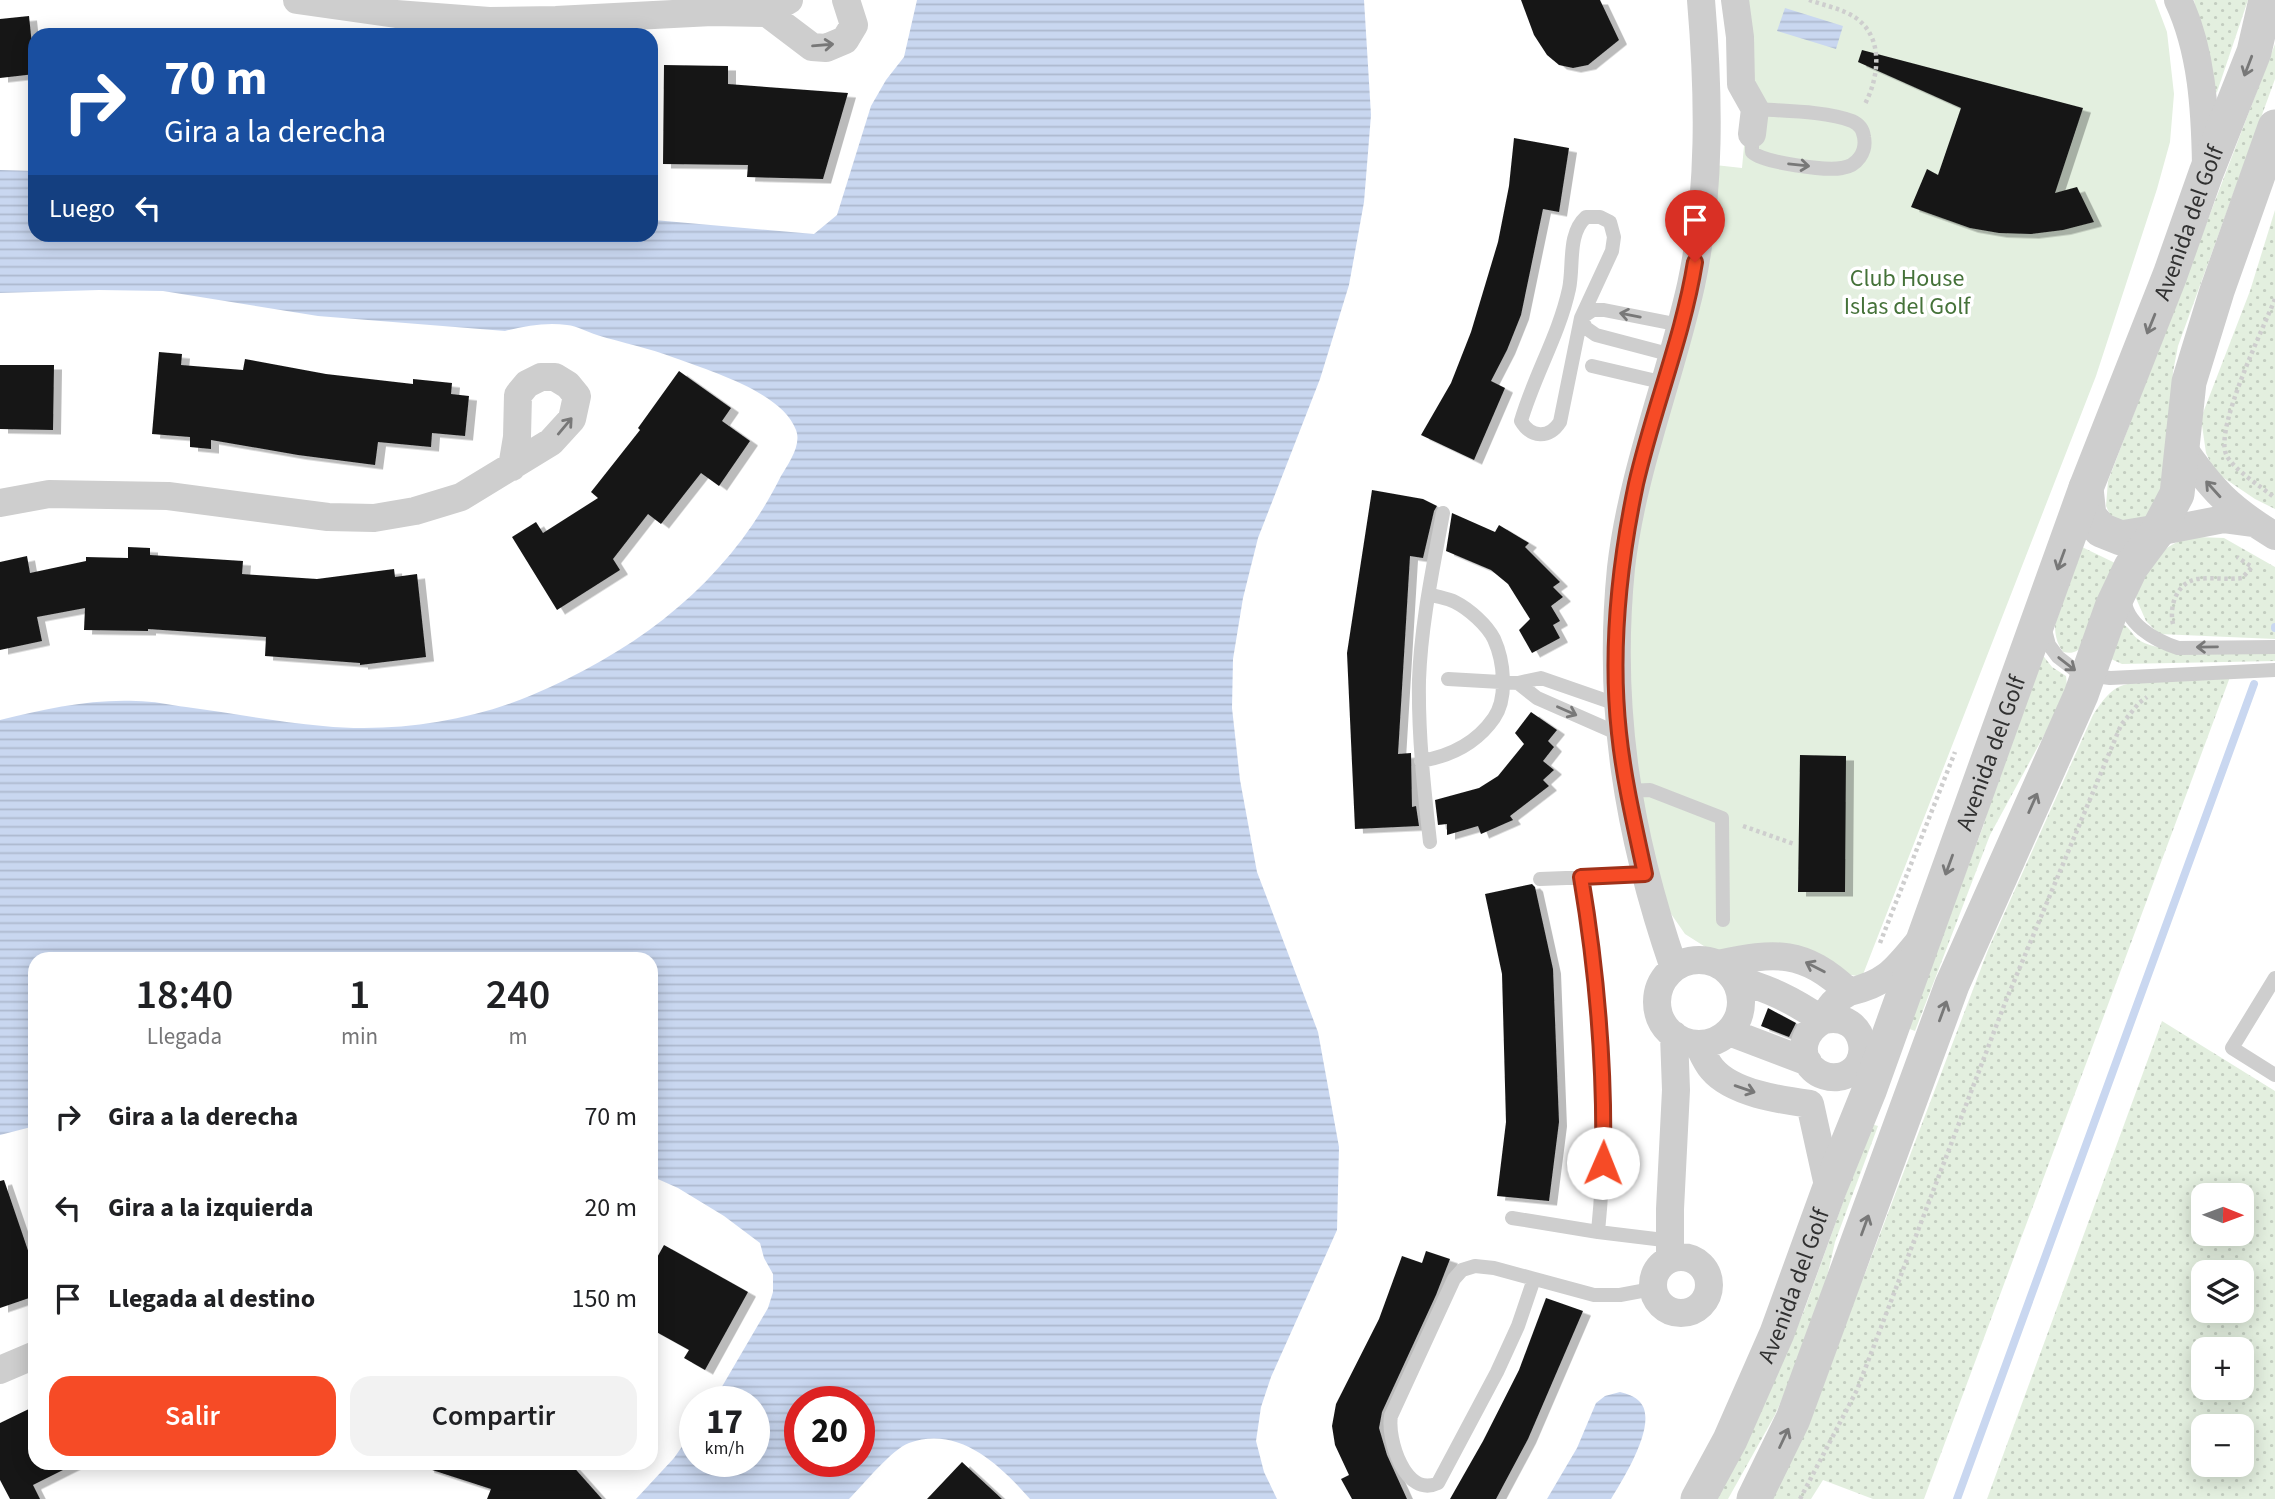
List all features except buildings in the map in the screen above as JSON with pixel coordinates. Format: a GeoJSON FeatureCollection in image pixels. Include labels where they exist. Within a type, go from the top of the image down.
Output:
{"type":"FeatureCollection","features":[{"type":"Feature","properties":{"kind":"street"},"geometry":{"type":"LineString","coordinates":[[297,0],[396,14],[489,21],[712,12],[778,6],[812,47],[826,48],[845,40],[854,25],[846,0]]}},
{"type":"Feature","properties":{"kind":"street"},"geometry":{"type":"LineString","coordinates":[[1674,968],[1645,874],[1627,791],[1616,704],[1615,649],[1622,565],[1637,482],[1691,284],[1702,216],[1707,107],[1701,0]]}},
{"type":"Feature","properties":{"kind":"street"},"geometry":{"type":"LineString","coordinates":[[1735,0],[1740,37],[1741,84],[1753,121]]}},
{"type":"Feature","properties":{"kind":"street"},"geometry":{"type":"LineString","coordinates":[[2178,0],[2198,66],[2205,113],[2206,173]]}},
{"type":"Feature","properties":{"kind":"street","name":"Avenida del Golf"},"geometry":{"type":"LineString","coordinates":[[1698,1499],[1730,1440],[1777,1333],[1829,1190],[1855,1083],[1872,1042],[1925,935],[2087,488],[2254,52],[2266,0]]}},
{"type":"Feature","properties":{"kind":"street","name":"Avenida del Golf"},"geometry":{"type":"LineString","coordinates":[[1754,1499],[1793,1419],[1952,985],[2089,675],[2112,607],[2131,567],[2157,531],[2177,494],[2189,382],[2202,334],[2275,127]]}},
{"type":"Feature","properties":{"kind":"street"},"geometry":{"type":"LineString","coordinates":[[2181,445],[2204,479],[2223,500],[2264,530]]}},
{"type":"Feature","properties":{"kind":"street"},"geometry":{"type":"LineString","coordinates":[[0,503],[49,494],[168,496],[328,517],[373,518],[415,511],[461,497],[512,467]]}},
{"type":"Feature","properties":{"kind":"street"},"geometry":{"type":"LineString","coordinates":[[2087,488],[2089,516],[2101,530],[2121,538],[2224,519],[2264,530]]}},
{"type":"Feature","properties":{"kind":"street"},"geometry":{"type":"LineString","coordinates":[[1823,1020],[1834,1001],[1849,992],[1880,983],[1894,973],[1925,935]]}},
{"type":"Feature","properties":{"kind":"street"},"geometry":{"type":"LineString","coordinates":[[1726,971],[1754,956],[1780,955],[1811,963],[1849,992]]}},
{"type":"Feature","properties":{"kind":"street"},"geometry":{"type":"LineString","coordinates":[[1810,1104],[1768,1097],[1728,1083],[1686,1040],[1665,1026],[1657,1002],[1659,989],[1674,968],[1683,962],[1695,960],[1793,1000],[1823,1020]]}},
{"type":"Feature","properties":{"kind":"street"},"geometry":{"type":"LineString","coordinates":[[1686,1040],[1710,1043],[1729,1032],[1736,1022],[1740,1012],[1740,989],[1726,971]]}},
{"type":"Feature","properties":{"kind":"street"},"geometry":{"type":"LineString","coordinates":[[1829,1190],[1806,1076],[1808,1063],[1804,1043],[1814,1026],[1823,1020],[1840,1018],[1872,1042],[1923,1064]]}},
{"type":"Feature","properties":{"kind":"street"},"geometry":{"type":"LineString","coordinates":[[1729,1032],[1808,1063],[1826,1076],[1855,1083],[1908,1108]]}},
{"type":"Feature","properties":{"kind":"street"},"geometry":{"type":"LineString","coordinates":[[1671,1249],[1704,1268],[1709,1286],[1703,1303],[1687,1313],[1669,1311],[1661,1306],[1652,1289],[1656,1270],[1671,1249],[1670,1209],[1676,1090],[1686,1040]]}},
{"type":"Feature","properties":{"kind":"street"},"geometry":{"type":"LineString","coordinates":[[0,1370],[28,1358]]}},
{"type":"Feature","properties":{"kind":"lane"},"geometry":{"type":"LineString","coordinates":[[1840,117],[1855,122],[1862,129],[1865,139],[1863,154],[1854,164],[1841,169],[1792,164],[1758,157],[1752,152],[1753,121],[1840,117]]}},
{"type":"Feature","properties":{"kind":"lane"},"geometry":{"type":"LineString","coordinates":[[1600,216],[1610,222],[1614,237],[1612,251],[1581,318],[1560,422],[1555,430],[1534,435],[1521,421],[1562,315],[1571,278],[1577,230],[1586,217],[1600,216]]}},
{"type":"Feature","properties":{"kind":"lane"},"geometry":{"type":"LineString","coordinates":[[1562,315],[1581,318],[1593,310],[1604,310],[1680,325]]}},
{"type":"Feature","properties":{"kind":"lane"},"geometry":{"type":"LineString","coordinates":[[1581,318],[1586,328],[1596,335],[1672,355]]}},
{"type":"Feature","properties":{"kind":"lane"},"geometry":{"type":"LineString","coordinates":[[1591,366],[1665,383]]}},
{"type":"Feature","properties":{"kind":"lane"},"geometry":{"type":"LineString","coordinates":[[1430,842],[1421,761],[1419,678],[1429,594],[1443,513]]}},
{"type":"Feature","properties":{"kind":"lane"},"geometry":{"type":"LineString","coordinates":[[2123,583],[2124,605],[2131,617],[2143,631],[2168,645],[2178,648],[2275,647]]}},
{"type":"Feature","properties":{"kind":"lane"},"geometry":{"type":"LineString","coordinates":[[1421,761],[1446,756],[1473,741],[1495,717],[1502,698],[1501,662],[1493,638],[1477,618],[1455,602],[1429,594]]}},
{"type":"Feature","properties":{"kind":"lane"},"geometry":{"type":"LineString","coordinates":[[2045,604],[2044,629],[2049,645],[2058,657],[2080,674],[2110,678],[2275,670]]}},
{"type":"Feature","properties":{"kind":"lane"},"geometry":{"type":"LineString","coordinates":[[1448,679],[1518,683],[1541,678],[1616,704]]}},
{"type":"Feature","properties":{"kind":"lane"},"geometry":{"type":"LineString","coordinates":[[1518,683],[1537,698],[1619,734]]}},
{"type":"Feature","properties":{"kind":"lane"},"geometry":{"type":"LineString","coordinates":[[1627,791],[1650,790],[1723,818],[1723,920]]}},
{"type":"Feature","properties":{"kind":"lane"},"geometry":{"type":"LineString","coordinates":[[1540,879],[1645,874]]}},
{"type":"Feature","properties":{"kind":"lane"},"geometry":{"type":"LineString","coordinates":[[1581,877],[1594,952],[1602,1042],[1604,1126],[1598,1232]]}},
{"type":"Feature","properties":{"kind":"lane"},"geometry":{"type":"LineString","coordinates":[[2275,978],[2232,1048],[2275,1074]]}},
{"type":"Feature","properties":{"kind":"lane"},"geometry":{"type":"LineString","coordinates":[[1512,1218],[1598,1232],[1671,1249]]}},
{"type":"Feature","properties":{"kind":"lane"},"geometry":{"type":"LineString","coordinates":[[1534,1279],[1518,1326],[1497,1372],[1438,1483],[1423,1494],[1415,1492],[1407,1483],[1390,1437],[1391,1416],[1454,1279],[1462,1270],[1475,1266],[1494,1268],[1605,1296],[1652,1289]]}},
{"type":"Feature","properties":{"kind":"path"},"geometry":{"type":"LineString","coordinates":[[1809,0],[1853,16],[1865,25],[1874,46],[1878,62],[1875,79],[1855,122]]}},
{"type":"Feature","properties":{"kind":"path"},"geometry":{"type":"LineString","coordinates":[[2275,299],[2225,430],[2225,453],[2230,460],[2275,498]]}},
{"type":"Feature","properties":{"kind":"path"},"geometry":{"type":"LineString","coordinates":[[2168,645],[2174,628],[2170,611],[2178,592],[2197,579],[2242,578],[2252,567],[2237,557]]}},
{"type":"Feature","properties":{"kind":"path"},"geometry":{"type":"LineString","coordinates":[[1800,1499],[1857,1390],[2005,1003],[2121,725],[2138,703],[2153,694],[2163,682],[2163,675]]}},
{"type":"Feature","properties":{"kind":"path"},"geometry":{"type":"LineString","coordinates":[[1723,818],[1794,845]]}},
{"type":"Feature","properties":{"kind":"green space","name":"Club House Islas del Golf"},"geometry":{"type":"Polygon","coordinates":[[[1742,0],[2155,0],[2167,32],[2174,94],[2170,142],[2157,189],[2096,376],[1862,977],[1707,948],[1685,934],[1667,908],[1644,826],[1628,690],[1630,579],[1715,165],[1742,168],[1750,81],[1742,0]]]}},
{"type":"Feature","properties":{"kind":"green space"},"geometry":{"type":"Polygon","coordinates":[[[2194,0],[2248,0],[2217,92],[2212,95],[2194,0]]]}},
{"type":"Feature","properties":{"kind":"green space"},"geometry":{"type":"Polygon","coordinates":[[[2275,44],[2275,79],[2178,346],[2158,510],[2134,525],[2111,517],[2106,506],[2108,481],[2275,44]]]}},
{"type":"Feature","properties":{"kind":"green space"},"geometry":{"type":"Polygon","coordinates":[[[2275,210],[2275,509],[2215,472],[2206,453],[2201,418],[2250,291],[2275,210]]]}},
{"type":"Feature","properties":{"kind":"green space"},"geometry":{"type":"Polygon","coordinates":[[[2224,538],[2275,567],[2275,639],[2159,634],[2146,621],[2135,596],[2145,574],[2165,549],[2185,539],[2224,538]]]}},
{"type":"Feature","properties":{"kind":"green space"},"geometry":{"type":"Polygon","coordinates":[[[2082,547],[2115,563],[2084,646],[2069,653],[2063,652],[2059,646],[2055,625],[2082,547]]]}},
{"type":"Feature","properties":{"kind":"green space"},"geometry":{"type":"Polygon","coordinates":[[[2124,625],[2139,640],[2167,649],[2275,650],[2275,661],[2122,664],[2111,659],[2120,628],[2124,625]]]}},
{"type":"Feature","properties":{"kind":"green space"},"geometry":{"type":"Polygon","coordinates":[[[2041,653],[2052,667],[2066,676],[2067,686],[2048,728],[1990,835],[1915,1031],[1907,1028],[1984,824],[1996,781],[2041,653]]]}},
{"type":"Feature","properties":{"kind":"green space"},"geometry":{"type":"Polygon","coordinates":[[[2230,677],[1924,1499],[1873,1499],[1823,1480],[1811,1499],[1767,1499],[1866,1271],[1988,950],[2093,715],[2108,695],[2124,685],[2153,680],[2230,677]]]}},
{"type":"Feature","properties":{"kind":"green space"},"geometry":{"type":"Polygon","coordinates":[[[2162,1021],[2275,1091],[2275,1499],[1987,1499],[2162,1021]]]}},
{"type":"Feature","properties":{"kind":"green space"},"geometry":{"type":"Polygon","coordinates":[[[1871,1124],[1878,1126],[1835,1242],[1818,1316],[1775,1415],[1728,1499],[1713,1499],[1761,1411],[1804,1311],[1871,1124]]]}},
{"type":"Feature","properties":{"kind":"water"},"geometry":{"type":"Polygon","coordinates":[[[917,0],[1364,0],[1371,115],[1364,202],[1349,285],[1320,379],[1258,538],[1243,598],[1233,659],[1232,708],[1240,780],[1257,872],[1318,1032],[1339,1147],[1337,1230],[1271,1377],[1261,1407],[1256,1441],[1264,1472],[1277,1499],[1030,1499],[992,1462],[961,1444],[945,1439],[909,1443],[894,1452],[875,1471],[875,1386],[784,1386],[784,1477],[870,1477],[849,1499],[636,1499],[679,1451],[679,1477],[770,1477],[770,1386],[722,1386],[768,1308],[773,1292],[773,1274],[764,1258],[760,1243],[724,1216],[658,1179],[658,952],[28,952],[28,1128],[0,1135],[0,720],[85,703],[136,701],[306,724],[375,728],[456,719],[508,704],[571,677],[609,657],[644,634],[708,580],[760,514],[793,454],[797,436],[788,417],[776,405],[743,385],[665,354],[571,326],[544,324],[505,331],[318,316],[163,291],[0,293],[0,170],[28,171],[28,242],[658,242],[658,220],[814,234],[837,215],[871,106],[904,57],[917,0]]]}},
{"type":"Feature","properties":{"kind":"water"},"geometry":{"type":"Polygon","coordinates":[[[1785,8],[1843,26],[1836,49],[1777,31],[1785,8]]]}},
{"type":"Feature","properties":{"kind":"water"},"geometry":{"type":"Polygon","coordinates":[[[1620,1392],[1640,1402],[1645,1411],[1645,1423],[1637,1451],[1611,1499],[1547,1499],[1577,1448],[1596,1403],[1605,1396],[1620,1392]]]}},
{"type":"Feature","properties":{"kind":"waterway"},"geometry":{"type":"LineString","coordinates":[[1957,1499],[2254,684]]}},
{"type":"Feature","properties":{"kind":"route"},"geometry":{"type":"LineString","coordinates":[[1603,1163],[1602,1042],[1594,952],[1581,877],[1645,874],[1627,791],[1619,734],[1615,649],[1622,565],[1637,482],[1695,262]]}}]}
